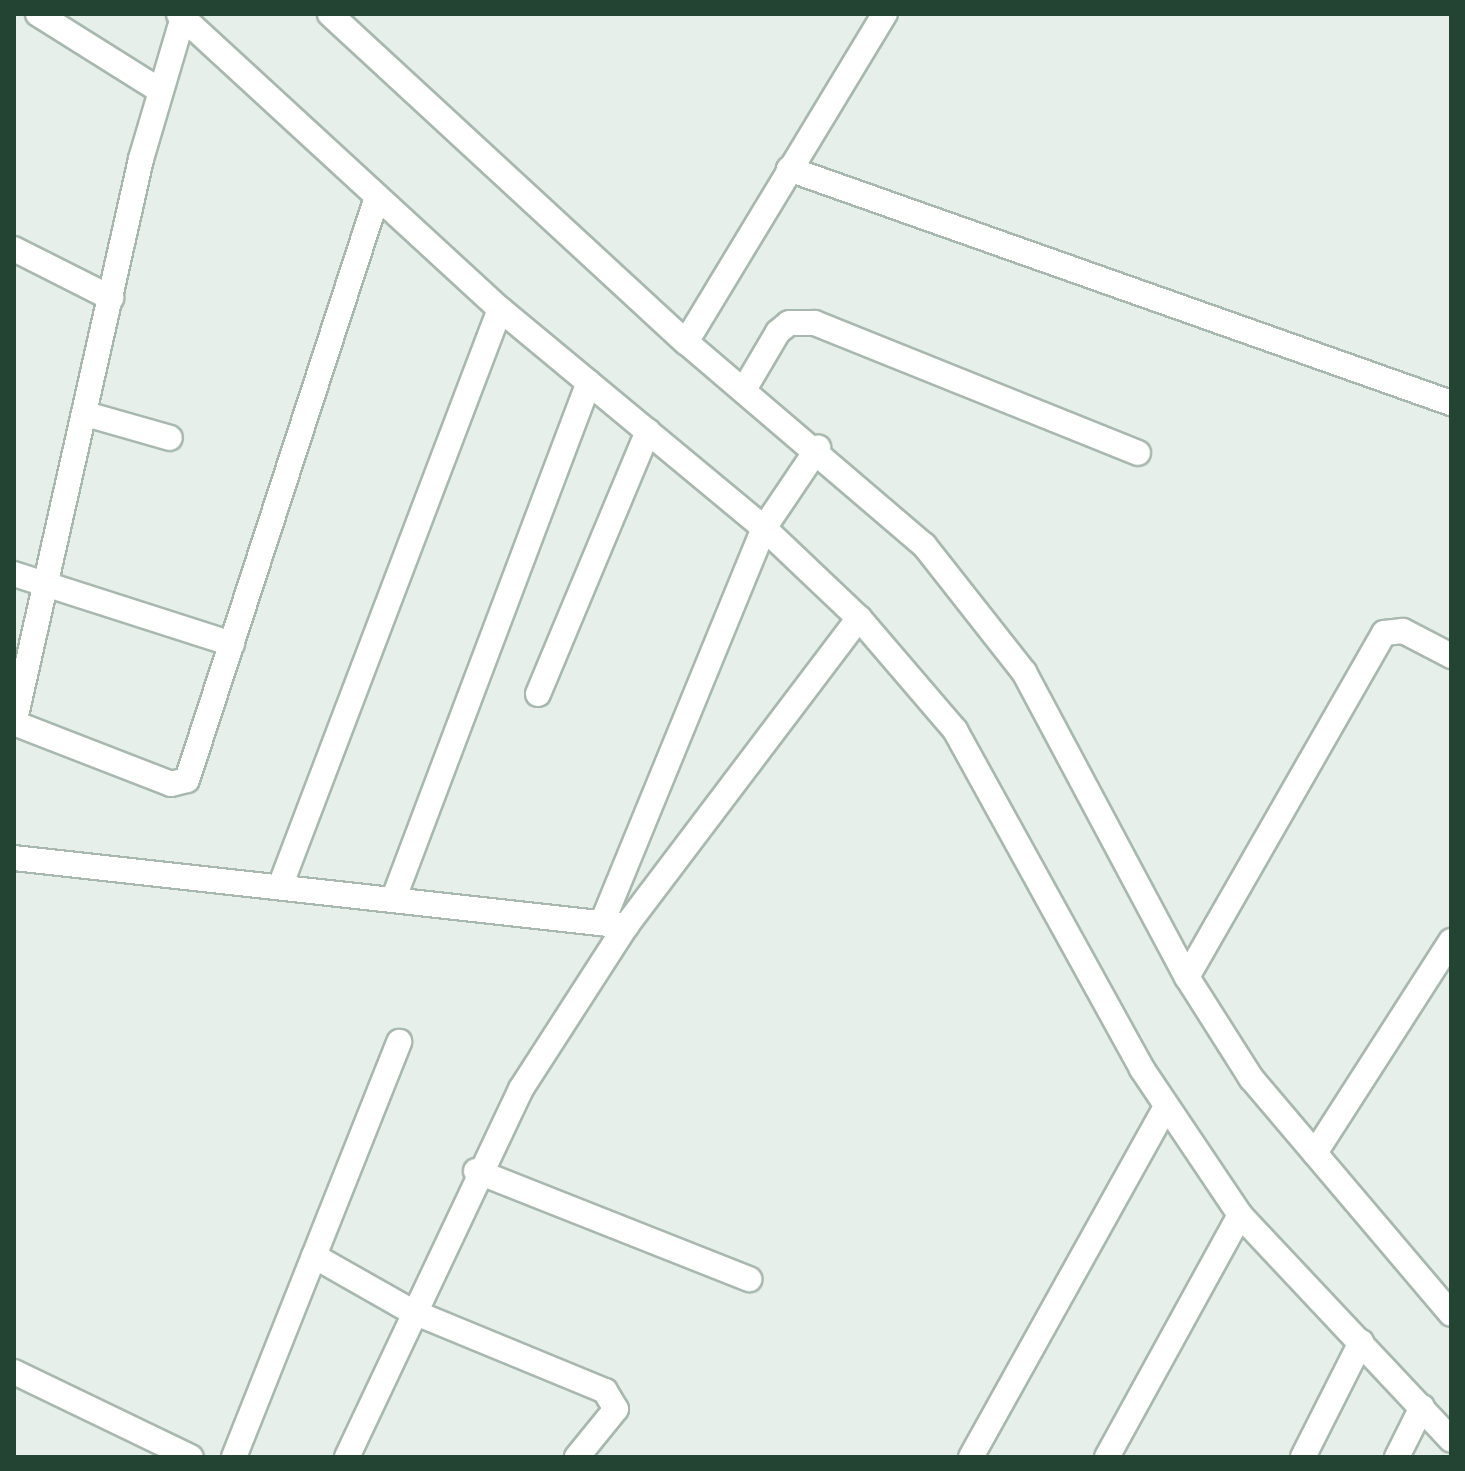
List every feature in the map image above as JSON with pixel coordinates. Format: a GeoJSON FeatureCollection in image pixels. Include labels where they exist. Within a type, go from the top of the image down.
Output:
{"type":"FeatureCollection","features":[{"type":"Feature","properties":{"kind":"street"},"geometry":{"type":"LineString","coordinates":[[38,14],[159,90]]}},
{"type":"Feature","properties":{"kind":"street"},"geometry":{"type":"LineString","coordinates":[[330,14],[686,342],[818,448],[924,545],[1024,672],[1187,977],[1251,1078],[1451,1314]]}},
{"type":"Feature","properties":{"kind":"street"},"geometry":{"type":"LineString","coordinates":[[686,342],[885,14]]}},
{"type":"Feature","properties":{"kind":"street"},"geometry":{"type":"LineString","coordinates":[[377,197],[232,644],[182,784],[14,723],[20,675],[49,590],[159,90],[182,15],[500,309],[648,431],[770,519],[859,618],[955,730],[1166,1107],[1240,1215],[1451,1440]]}},
{"type":"Feature","properties":{"kind":"street"},"geometry":{"type":"LineString","coordinates":[[789,169],[1451,403]]}},
{"type":"Feature","properties":{"kind":"street"},"geometry":{"type":"LineString","coordinates":[[14,249],[111,298]]}},
{"type":"Feature","properties":{"kind":"street"},"geometry":{"type":"LineString","coordinates":[[281,884],[500,309]]}},
{"type":"Feature","properties":{"kind":"street"},"geometry":{"type":"LineString","coordinates":[[745,388],[778,332],[800,321],[815,323],[1138,453]]}},
{"type":"Feature","properties":{"kind":"street"},"geometry":{"type":"LineString","coordinates":[[395,895],[589,382]]}},
{"type":"Feature","properties":{"kind":"street"},"geometry":{"type":"LineString","coordinates":[[86,414],[170,438]]}},
{"type":"Feature","properties":{"kind":"street"},"geometry":{"type":"LineString","coordinates":[[538,694],[648,431]]}},
{"type":"Feature","properties":{"kind":"street"},"geometry":{"type":"LineString","coordinates":[[602,923],[770,519],[818,448]]}},
{"type":"Feature","properties":{"kind":"street"},"geometry":{"type":"LineString","coordinates":[[14,574],[49,590],[232,644]]}},
{"type":"Feature","properties":{"kind":"street"},"geometry":{"type":"LineString","coordinates":[[347,1457],[476,1171],[626,926],[859,618]]}},
{"type":"Feature","properties":{"kind":"street"},"geometry":{"type":"LineString","coordinates":[[1187,977],[1377,641],[1394,629],[1451,656]]}},
{"type":"Feature","properties":{"kind":"street"},"geometry":{"type":"LineString","coordinates":[[14,858],[395,895],[626,926]]}},
{"type":"Feature","properties":{"kind":"street"},"geometry":{"type":"LineString","coordinates":[[1315,1153],[1451,941]]}},
{"type":"Feature","properties":{"kind":"street"},"geometry":{"type":"LineString","coordinates":[[234,1457],[399,1042]]}},
{"type":"Feature","properties":{"kind":"street"},"geometry":{"type":"LineString","coordinates":[[971,1457],[1166,1107]]}},
{"type":"Feature","properties":{"kind":"street"},"geometry":{"type":"LineString","coordinates":[[476,1171],[749,1279]]}},
{"type":"Feature","properties":{"kind":"street"},"geometry":{"type":"LineString","coordinates":[[1107,1457],[1240,1215]]}},
{"type":"Feature","properties":{"kind":"street"},"geometry":{"type":"LineString","coordinates":[[314,1256],[411,1311],[605,1391],[616,1409],[577,1457]]}},
{"type":"Feature","properties":{"kind":"street"},"geometry":{"type":"LineString","coordinates":[[1303,1457],[1361,1342]]}},
{"type":"Feature","properties":{"kind":"street"},"geometry":{"type":"LineString","coordinates":[[14,1372],[191,1457]]}},
{"type":"Feature","properties":{"kind":"street"},"geometry":{"type":"LineString","coordinates":[[1397,1457],[1422,1407]]}}]}
